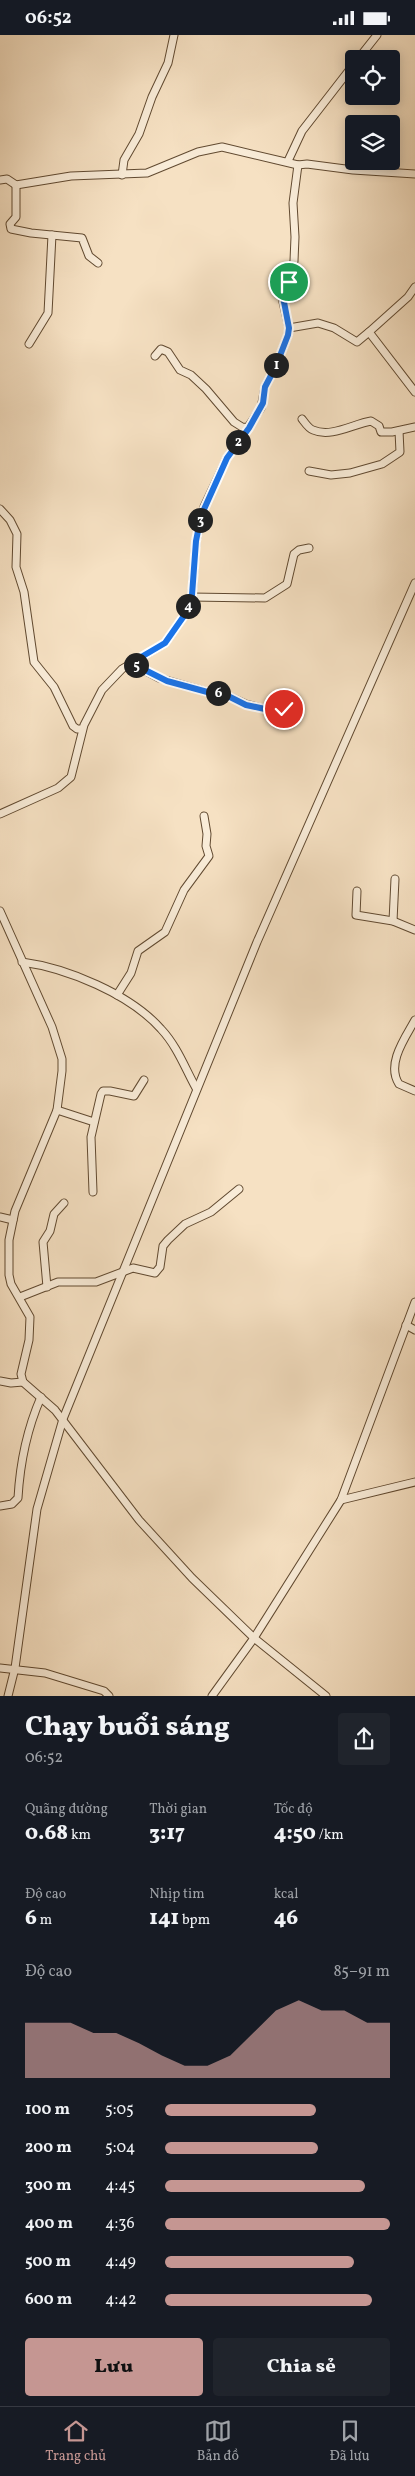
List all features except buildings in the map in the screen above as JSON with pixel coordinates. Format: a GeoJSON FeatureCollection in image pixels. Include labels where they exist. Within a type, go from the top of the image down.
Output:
{"type":"FeatureCollection","features":[{"type":"Feature","properties":{"kind":"street"},"geometry":{"type":"LineString","coordinates":[[125,175],[124,160],[139,134],[152,97],[168,63],[174,35]]}},
{"type":"Feature","properties":{"kind":"street"},"geometry":{"type":"LineString","coordinates":[[365,50],[377,35]]}},
{"type":"Feature","properties":{"kind":"street"},"geometry":{"type":"LineString","coordinates":[[288,161],[302,131],[345,76]]}},
{"type":"Feature","properties":{"kind":"street"},"geometry":{"type":"LineString","coordinates":[[0,180],[7,179],[16,185],[102,173],[125,175],[147,173],[198,153],[222,147],[277,161],[288,161],[298,165],[307,164],[352,170],[415,174]]}},
{"type":"Feature","properties":{"kind":"street"},"geometry":{"type":"LineString","coordinates":[[0,814],[58,787],[68,780],[75,770],[82,729],[102,690],[115,674],[165,643],[183,619],[191,597],[196,541],[201,516],[227,458],[261,408],[265,387],[279,359],[289,328],[284,302],[294,261],[293,203],[298,165]]}},
{"type":"Feature","properties":{"kind":"street"},"geometry":{"type":"LineString","coordinates":[[16,185],[17,212],[16,217],[10,224],[11,229],[82,238],[89,256],[98,263]]}},
{"type":"Feature","properties":{"kind":"street"},"geometry":{"type":"LineString","coordinates":[[29,344],[48,313],[52,235]]}},
{"type":"Feature","properties":{"kind":"street"},"geometry":{"type":"LineString","coordinates":[[289,328],[318,323],[334,328],[357,342],[408,297],[415,287]]}},
{"type":"Feature","properties":{"kind":"street"},"geometry":{"type":"LineString","coordinates":[[369,332],[415,392]]}},
{"type":"Feature","properties":{"kind":"street"},"geometry":{"type":"LineString","coordinates":[[155,356],[161,349],[168,352],[178,367],[206,389],[234,422],[242,427],[249,428]]}},
{"type":"Feature","properties":{"kind":"street"},"geometry":{"type":"LineString","coordinates":[[302,419],[315,431],[340,430],[374,421],[381,432],[399,431],[415,427]]}},
{"type":"Feature","properties":{"kind":"street"},"geometry":{"type":"LineString","coordinates":[[309,471],[331,475],[350,473],[382,464],[400,452],[399,431]]}},
{"type":"Feature","properties":{"kind":"street"},"geometry":{"type":"LineString","coordinates":[[0,509],[17,534],[16,567],[24,592],[34,661],[54,687],[73,726],[77,729],[82,729]]}},
{"type":"Feature","properties":{"kind":"street"},"geometry":{"type":"LineString","coordinates":[[191,597],[267,598],[287,584],[294,554],[299,550],[310,548]]}},
{"type":"Feature","properties":{"kind":"street"},"geometry":{"type":"LineString","coordinates":[[8,1696],[15,1668],[37,1509],[63,1419],[196,1088],[280,888],[415,583]]}},
{"type":"Feature","properties":{"kind":"street"},"geometry":{"type":"LineString","coordinates":[[131,663],[158,678],[211,693],[229,695],[246,705],[270,710],[290,709]]}},
{"type":"Feature","properties":{"kind":"street"},"geometry":{"type":"LineString","coordinates":[[117,995],[129,978],[138,951],[166,932],[187,885],[209,856],[205,844],[207,834],[204,816]]}},
{"type":"Feature","properties":{"kind":"street"},"geometry":{"type":"LineString","coordinates":[[393,921],[395,879]]}},
{"type":"Feature","properties":{"kind":"street"},"geometry":{"type":"LineString","coordinates":[[357,891],[356,915],[393,921],[415,929]]}},
{"type":"Feature","properties":{"kind":"street"},"geometry":{"type":"LineString","coordinates":[[0,911],[52,1027],[62,1059],[62,1086],[57,1110],[13,1220],[9,1240],[9,1275],[28,1311],[31,1325],[21,1374],[23,1382],[63,1419],[150,1533],[192,1578],[254,1638],[326,1696]]}},
{"type":"Feature","properties":{"kind":"street"},"geometry":{"type":"LineString","coordinates":[[22,962],[60,971],[117,995],[138,1008],[161,1029],[182,1059],[196,1088]]}},
{"type":"Feature","properties":{"kind":"street"},"geometry":{"type":"LineString","coordinates":[[415,1020],[400,1046],[396,1070],[399,1085],[415,1091]]}},
{"type":"Feature","properties":{"kind":"street"},"geometry":{"type":"LineString","coordinates":[[93,1192],[91,1141],[94,1122],[103,1091],[134,1096],[144,1080]]}},
{"type":"Feature","properties":{"kind":"street"},"geometry":{"type":"LineString","coordinates":[[57,1110],[94,1122]]}},
{"type":"Feature","properties":{"kind":"street"},"geometry":{"type":"LineString","coordinates":[[20,1297],[68,1280],[96,1282],[134,1268],[155,1273],[160,1267],[163,1246],[168,1240],[185,1224],[211,1211],[240,1189]]}},
{"type":"Feature","properties":{"kind":"street"},"geometry":{"type":"LineString","coordinates":[[46,1287],[47,1266],[43,1242],[50,1231],[54,1214],[64,1203]]}},
{"type":"Feature","properties":{"kind":"street"},"geometry":{"type":"LineString","coordinates":[[0,1217],[13,1220]]}},
{"type":"Feature","properties":{"kind":"street"},"geometry":{"type":"LineString","coordinates":[[212,1696],[254,1638],[341,1500],[415,1303]]}},
{"type":"Feature","properties":{"kind":"street"},"geometry":{"type":"LineString","coordinates":[[406,1325],[415,1330]]}},
{"type":"Feature","properties":{"kind":"street"},"geometry":{"type":"LineString","coordinates":[[0,1381],[11,1383],[23,1382]]}},
{"type":"Feature","properties":{"kind":"street"},"geometry":{"type":"LineString","coordinates":[[0,1506],[12,1504],[18,1498],[19,1474],[34,1415],[41,1397]]}},
{"type":"Feature","properties":{"kind":"street"},"geometry":{"type":"LineString","coordinates":[[341,1500],[415,1482]]}},
{"type":"Feature","properties":{"kind":"street"},"geometry":{"type":"LineString","coordinates":[[0,1668],[15,1668],[46,1673],[104,1691],[108,1696]]}},
{"type":"Feature","properties":{"kind":"route"},"geometry":{"type":"LineString","coordinates":[[284,709],[270,710],[246,705],[229,695],[211,693],[158,678],[131,663],[165,643],[186,613],[192,595],[196,541],[204,507],[213,492],[227,458],[261,408],[265,387],[276,366],[288,335],[289,328],[284,302],[289,282]]}}]}
